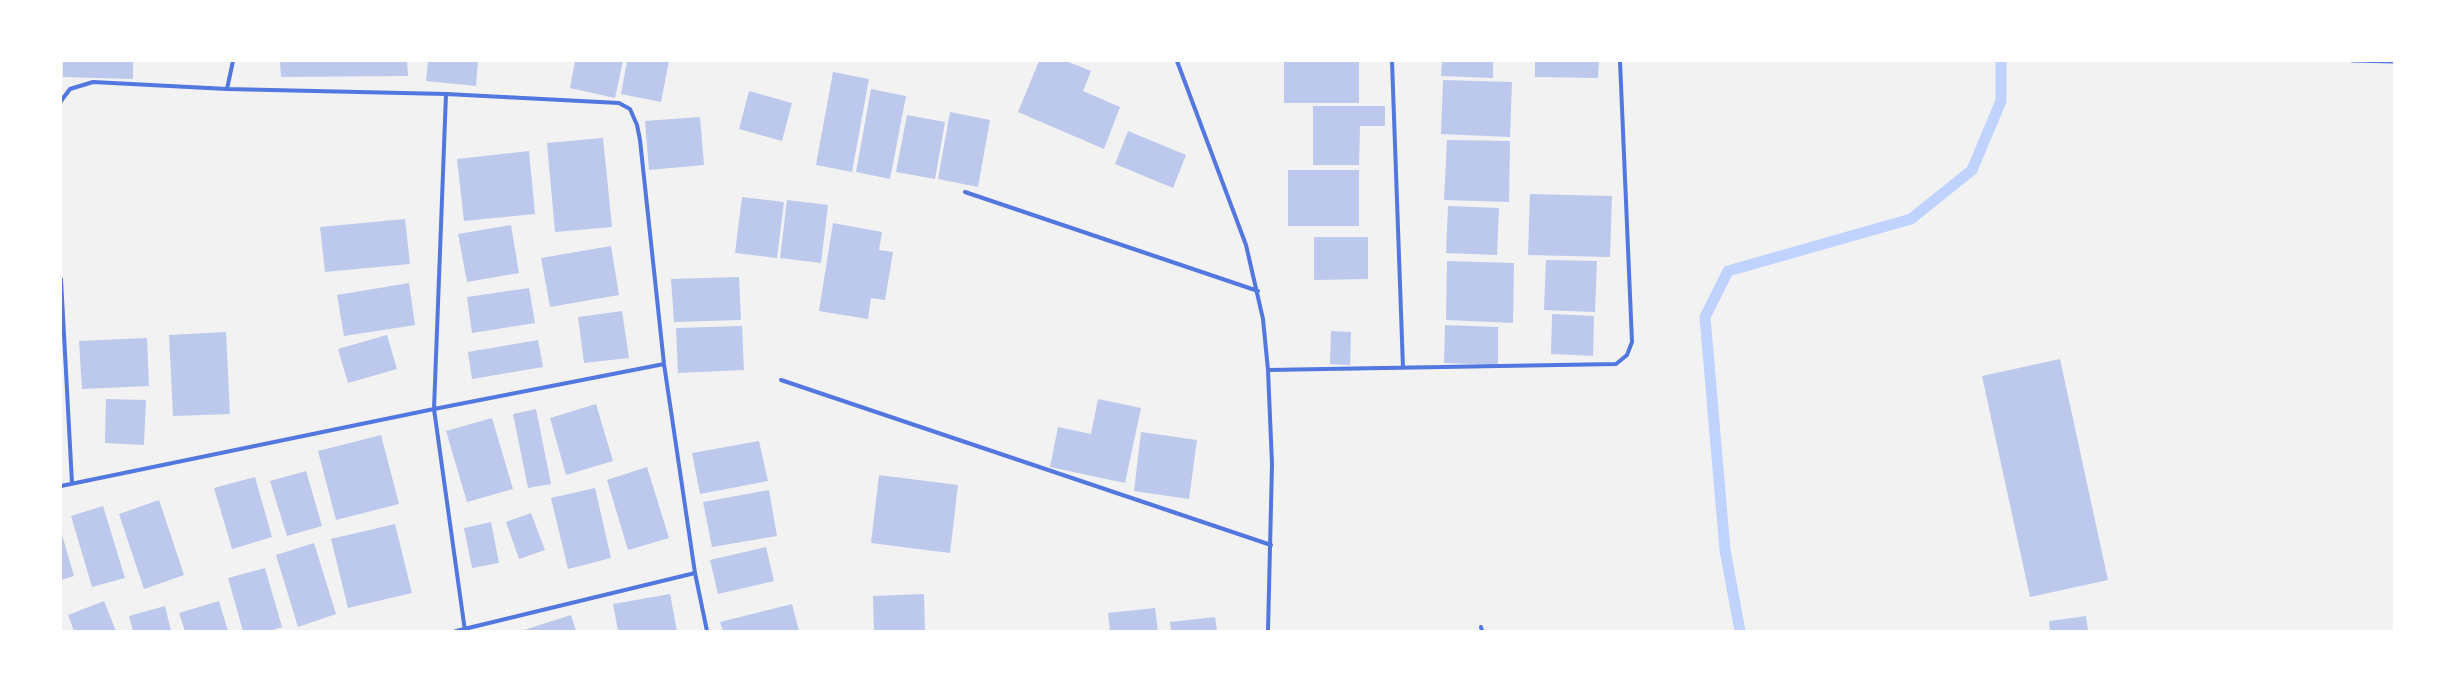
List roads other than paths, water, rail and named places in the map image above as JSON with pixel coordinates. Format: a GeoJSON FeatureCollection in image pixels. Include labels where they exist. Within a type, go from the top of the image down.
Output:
{"type":"FeatureCollection","features":[{"type":"Feature","properties":{"kind":"street"},"geometry":{"type":"LineString","coordinates":[[227,89],[233,61]]}},
{"type":"Feature","properties":{"kind":"street"},"geometry":{"type":"LineString","coordinates":[[1176,61],[1246,245],[1258,291],[1268,370],[1272,464],[1268,631]]}},
{"type":"Feature","properties":{"kind":"street"},"geometry":{"type":"LineString","coordinates":[[1392,61],[1403,368]]}},
{"type":"Feature","properties":{"kind":"street"},"geometry":{"type":"LineString","coordinates":[[1268,370],[1616,364],[1626,355],[1632,342],[1620,61]]}},
{"type":"Feature","properties":{"kind":"street"},"geometry":{"type":"LineString","coordinates":[[61,101],[70,89],[93,82],[227,89],[446,94],[620,103],[630,109],[637,125],[640,140],[664,364],[695,573],[707,631]]}},
{"type":"Feature","properties":{"kind":"street"},"geometry":{"type":"LineString","coordinates":[[446,94],[434,408],[465,630]]}},
{"type":"Feature","properties":{"kind":"street"},"geometry":{"type":"LineString","coordinates":[[965,192],[1258,291]]}},
{"type":"Feature","properties":{"kind":"street"},"geometry":{"type":"LineString","coordinates":[[61,279],[72,483]]}},
{"type":"Feature","properties":{"kind":"street"},"geometry":{"type":"LineString","coordinates":[[61,486],[434,408],[664,364]]}},
{"type":"Feature","properties":{"kind":"street"},"geometry":{"type":"LineString","coordinates":[[781,380],[1271,545]]}},
{"type":"Feature","properties":{"kind":"street"},"geometry":{"type":"LineString","coordinates":[[456,631],[695,573]]}},
{"type":"Feature","properties":{"kind":"lane"},"geometry":{"type":"LineString","coordinates":[[2352,61],[2394,62]]}},
{"type":"Feature","properties":{"kind":"waterway"},"geometry":{"type":"LineString","coordinates":[[1740,631],[1725,550],[1705,317],[1728,271],[1911,219],[1972,170],[2001,101],[2001,61]]}}]}
